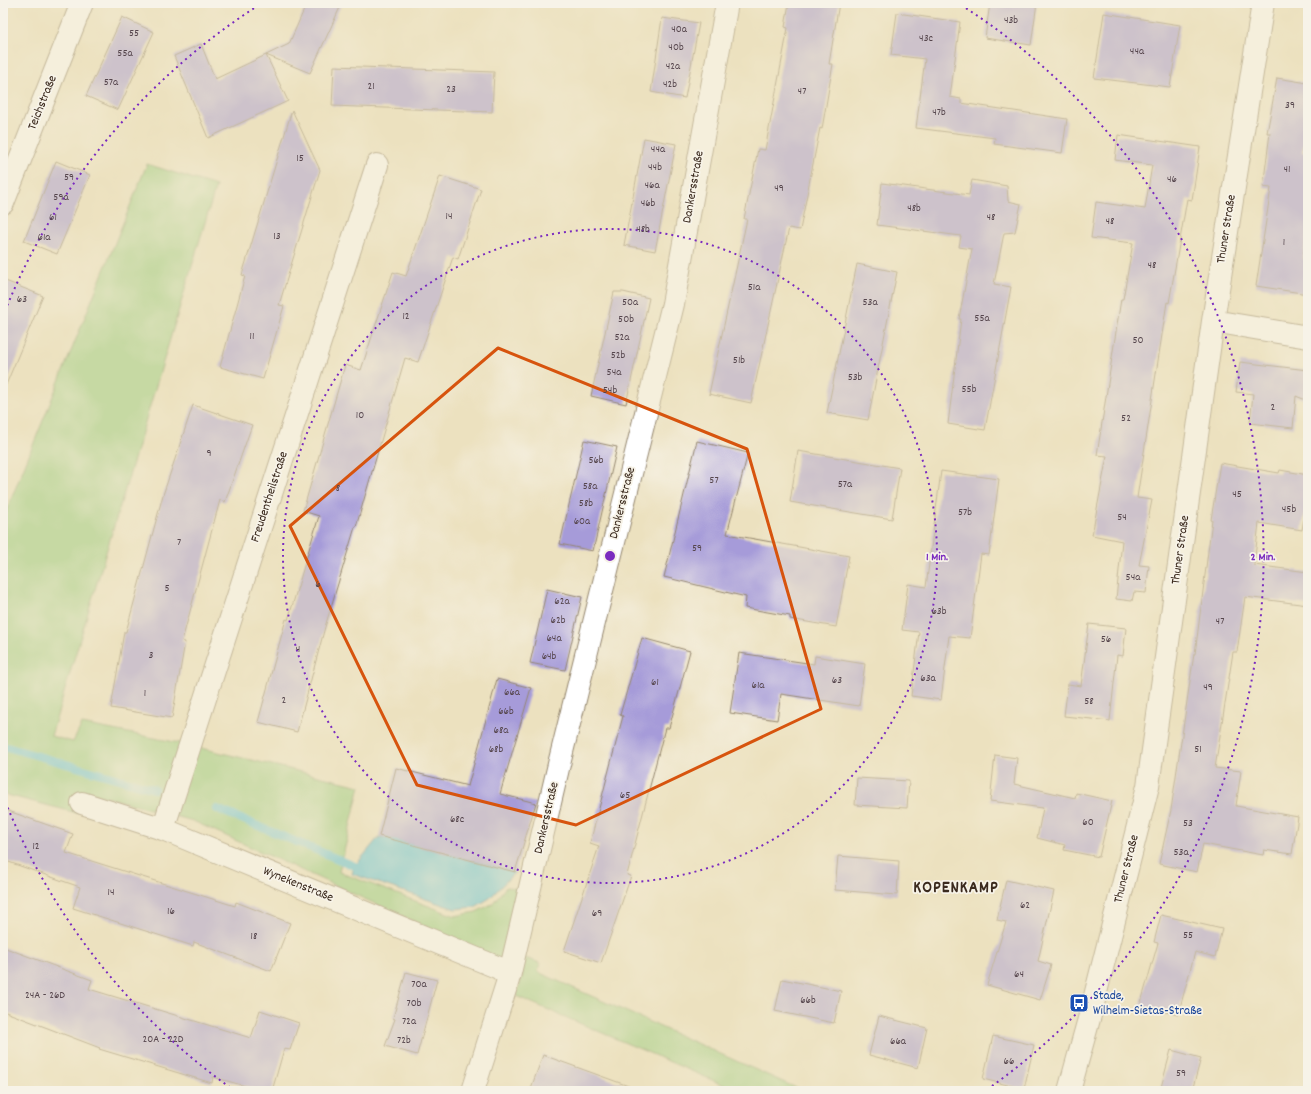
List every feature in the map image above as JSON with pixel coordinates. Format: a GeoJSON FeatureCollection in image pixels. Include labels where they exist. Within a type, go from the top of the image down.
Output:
{"type":"FeatureCollection","features":[{"type":"Feature","properties":{"kind":"street","name":"Teichstraße"},"geometry":{"type":"LineString","coordinates":[[3,204],[82,3]]}},
{"type":"Feature","properties":{"kind":"street","name":"Dankersstraße"},"geometry":{"type":"LineString","coordinates":[[473,1091],[509,977],[560,760],[673,304],[727,3]]}},
{"type":"Feature","properties":{"kind":"street","name":"Thuner Straße"},"geometry":{"type":"LineString","coordinates":[[1069,1091],[1094,1000],[1148,786],[1213,321],[1264,3]]}},
{"type":"Feature","properties":{"kind":"street","name":"Freudentheilstraße"},"geometry":{"type":"LineString","coordinates":[[163,829],[377,165]]}},
{"type":"Feature","properties":{"kind":"street"},"geometry":{"type":"LineString","coordinates":[[1213,321],[1308,337]]}},
{"type":"Feature","properties":{"kind":"street","name":"Wynekenstraße"},"geometry":{"type":"LineString","coordinates":[[82,803],[163,829],[499,968],[509,977]]}},
{"type":"Feature","properties":{"kind":"highlighted area"},"geometry":{"type":"Polygon","coordinates":[[[498,348],[747,449],[821,709],[576,825],[417,785],[290,526],[498,348]]]}},
{"type":"Feature","properties":{"kind":"green space"},"geometry":{"type":"Polygon","coordinates":[[[147,164],[216,186],[51,736],[73,742],[82,724],[180,743],[360,786],[339,872],[455,916],[476,912],[492,904],[506,887],[519,888],[504,951],[540,963],[538,972],[803,1091],[738,1091],[516,996],[523,973],[477,950],[193,821],[88,792],[77,813],[3,794],[3,519],[147,164]]]}},
{"type":"Feature","properties":{"kind":"water"},"geometry":{"type":"Polygon","coordinates":[[[379,837],[385,837],[515,872],[490,898],[475,907],[455,909],[352,874],[354,867],[379,837]]]}},
{"type":"Feature","properties":{"kind":"building"},"geometry":{"type":"Polygon","coordinates":[[[307,3],[342,3],[310,73],[266,55],[289,44],[307,3]]]}},
{"type":"Feature","properties":{"kind":"building"},"geometry":{"type":"Polygon","coordinates":[[[789,3],[839,3],[829,64],[833,64],[822,129],[820,128],[800,230],[789,228],[751,403],[709,394],[747,219],[744,219],[758,149],[765,150],[788,28],[785,27],[789,3]]]}},
{"type":"Feature","properties":{"kind":"building"},"geometry":{"type":"Polygon","coordinates":[[[990,3],[1037,3],[1031,45],[985,38],[990,3]]]}},
{"type":"Feature","properties":{"kind":"building"},"geometry":{"type":"Polygon","coordinates":[[[897,13],[960,22],[950,97],[961,99],[961,103],[1067,119],[1062,153],[994,144],[995,138],[916,128],[925,59],[891,55],[897,13]]]}},
{"type":"Feature","properties":{"kind":"building"},"geometry":{"type":"Polygon","coordinates":[[[1104,13],[1180,25],[1170,87],[1094,78],[1104,13]]]}},
{"type":"Feature","properties":{"kind":"building"},"geometry":{"type":"Polygon","coordinates":[[[122,17],[154,32],[118,110],[86,96],[122,17]]]}},
{"type":"Feature","properties":{"kind":"building"},"geometry":{"type":"Polygon","coordinates":[[[662,18],[699,23],[685,98],[651,92],[662,18]]]}},
{"type":"Feature","properties":{"kind":"building"},"geometry":{"type":"Polygon","coordinates":[[[201,44],[215,79],[266,55],[288,101],[208,138],[174,56],[201,44]]]}},
{"type":"Feature","properties":{"kind":"building"},"geometry":{"type":"Polygon","coordinates":[[[334,66],[494,72],[492,112],[332,106],[334,66]]]}},
{"type":"Feature","properties":{"kind":"building"},"geometry":{"type":"Polygon","coordinates":[[[1277,78],[1308,83],[1308,128],[1302,152],[1308,153],[1308,228],[1303,259],[1308,259],[1308,294],[1256,286],[1271,188],[1263,187],[1270,133],[1267,133],[1277,78]]]}},
{"type":"Feature","properties":{"kind":"building"},"geometry":{"type":"Polygon","coordinates":[[[292,110],[320,170],[279,305],[284,306],[263,379],[220,367],[245,276],[242,275],[292,110]]]}},
{"type":"Feature","properties":{"kind":"building"},"geometry":{"type":"Polygon","coordinates":[[[1118,135],[1200,147],[1192,200],[1187,199],[1169,303],[1167,302],[1137,498],[1152,500],[1139,565],[1149,566],[1146,593],[1134,592],[1132,601],[1116,599],[1122,541],[1092,535],[1107,456],[1097,455],[1121,299],[1123,299],[1133,243],[1091,238],[1096,202],[1145,209],[1152,165],[1115,160],[1118,135]]]}},
{"type":"Feature","properties":{"kind":"building"},"geometry":{"type":"Polygon","coordinates":[[[644,138],[676,144],[655,251],[624,245],[644,138]]]}},
{"type":"Feature","properties":{"kind":"building"},"geometry":{"type":"Polygon","coordinates":[[[56,161],[90,175],[57,254],[24,241],[56,161]]]}},
{"type":"Feature","properties":{"kind":"building"},"geometry":{"type":"Polygon","coordinates":[[[440,176],[481,189],[458,259],[453,257],[418,362],[405,358],[356,527],[325,627],[297,732],[258,722],[286,619],[288,620],[319,516],[303,511],[345,365],[361,370],[393,272],[406,276],[440,176]]]}},
{"type":"Feature","properties":{"kind":"building"},"geometry":{"type":"Polygon","coordinates":[[[972,180],[1007,186],[1008,201],[1021,204],[1015,232],[1004,233],[994,284],[1011,287],[985,430],[948,424],[961,319],[959,319],[972,249],[959,247],[961,236],[877,225],[882,183],[969,195],[972,180]]]}},
{"type":"Feature","properties":{"kind":"building"},"geometry":{"type":"Polygon","coordinates":[[[857,264],[897,272],[868,420],[827,413],[857,264]]]}},
{"type":"Feature","properties":{"kind":"building"},"geometry":{"type":"Polygon","coordinates":[[[3,280],[43,296],[3,392],[3,280]]]}},
{"type":"Feature","properties":{"kind":"building"},"geometry":{"type":"Polygon","coordinates":[[[614,292],[623,292],[649,298],[626,404],[591,396],[614,292]]]}},
{"type":"Feature","properties":{"kind":"building"},"geometry":{"type":"Polygon","coordinates":[[[1240,362],[1308,370],[1308,401],[1296,396],[1293,428],[1250,423],[1253,394],[1236,392],[1240,362]]]}},
{"type":"Feature","properties":{"kind":"building"},"geometry":{"type":"Polygon","coordinates":[[[193,405],[252,425],[225,502],[220,500],[182,641],[185,642],[172,718],[111,708],[124,632],[126,632],[163,495],[193,405]]]}},
{"type":"Feature","properties":{"kind":"building"},"geometry":{"type":"Polygon","coordinates":[[[584,440],[617,447],[593,551],[560,544],[584,440]]]}},
{"type":"Feature","properties":{"kind":"building"},"geometry":{"type":"Polygon","coordinates":[[[697,441],[748,453],[727,534],[849,556],[836,627],[790,619],[790,616],[745,608],[746,597],[664,577],[697,441]]]}},
{"type":"Feature","properties":{"kind":"building"},"geometry":{"type":"Polygon","coordinates":[[[798,451],[900,468],[892,519],[790,502],[798,451]]]}},
{"type":"Feature","properties":{"kind":"building"},"geometry":{"type":"Polygon","coordinates":[[[1220,463],[1279,473],[1280,470],[1308,475],[1308,495],[1302,530],[1259,523],[1254,565],[1308,572],[1308,605],[1245,597],[1237,652],[1233,652],[1215,768],[1241,771],[1236,806],[1298,817],[1292,854],[1264,850],[1263,855],[1203,844],[1197,872],[1159,864],[1171,810],[1195,654],[1211,520],[1220,463]]]}},
{"type":"Feature","properties":{"kind":"building"},"geometry":{"type":"Polygon","coordinates":[[[941,471],[999,479],[989,555],[981,554],[970,638],[949,636],[941,700],[911,696],[919,632],[902,630],[908,584],[926,587],[941,471]]]}},
{"type":"Feature","properties":{"kind":"building"},"geometry":{"type":"Polygon","coordinates":[[[547,589],[582,597],[565,670],[530,663],[547,589]]]}},
{"type":"Feature","properties":{"kind":"building"},"geometry":{"type":"Polygon","coordinates":[[[1089,624],[1126,628],[1123,656],[1117,655],[1110,721],[1064,716],[1068,684],[1081,686],[1089,624]]]}},
{"type":"Feature","properties":{"kind":"building"},"geometry":{"type":"Polygon","coordinates":[[[642,638],[690,651],[669,728],[665,728],[627,875],[631,876],[601,963],[564,951],[599,846],[590,843],[623,716],[620,715],[642,638]]]}},
{"type":"Feature","properties":{"kind":"building"},"geometry":{"type":"Polygon","coordinates":[[[739,653],[814,664],[815,656],[865,664],[859,706],[781,694],[777,720],[730,713],[739,653]]]}},
{"type":"Feature","properties":{"kind":"building"},"geometry":{"type":"Polygon","coordinates":[[[497,679],[531,688],[500,794],[536,803],[515,872],[379,836],[396,768],[468,786],[497,679]]]}},
{"type":"Feature","properties":{"kind":"building"},"geometry":{"type":"Polygon","coordinates":[[[995,755],[1017,758],[1014,784],[1075,798],[1076,793],[1112,801],[1099,857],[1064,850],[1065,845],[1037,838],[1043,808],[990,801],[995,755]]]}},
{"type":"Feature","properties":{"kind":"building"},"geometry":{"type":"Polygon","coordinates":[[[857,778],[909,781],[907,808],[855,805],[857,778]]]}},
{"type":"Feature","properties":{"kind":"building"},"geometry":{"type":"Polygon","coordinates":[[[3,809],[73,834],[66,853],[235,906],[236,902],[290,923],[271,971],[194,942],[193,946],[73,908],[80,887],[3,860],[3,809]]]}},
{"type":"Feature","properties":{"kind":"building"},"geometry":{"type":"Polygon","coordinates":[[[838,856],[899,861],[897,895],[835,890],[838,856]]]}},
{"type":"Feature","properties":{"kind":"building"},"geometry":{"type":"Polygon","coordinates":[[[1006,880],[1054,891],[1038,961],[1051,965],[1040,1000],[987,985],[1006,922],[997,920],[1006,880]]]}},
{"type":"Feature","properties":{"kind":"building"},"geometry":{"type":"Polygon","coordinates":[[[1161,915],[1222,929],[1215,957],[1195,952],[1178,1015],[1140,1006],[1158,943],[1154,942],[1161,915]]]}},
{"type":"Feature","properties":{"kind":"building"},"geometry":{"type":"Polygon","coordinates":[[[3,947],[92,980],[89,989],[251,1038],[260,1010],[299,1023],[290,1050],[284,1049],[272,1091],[263,1091],[213,1077],[212,1083],[99,1049],[100,1048],[3,1011],[3,947]]]}},
{"type":"Feature","properties":{"kind":"building"},"geometry":{"type":"Polygon","coordinates":[[[406,972],[437,980],[417,1055],[385,1046],[395,1019],[393,1018],[406,972]]]}},
{"type":"Feature","properties":{"kind":"building"},"geometry":{"type":"Polygon","coordinates":[[[782,979],[841,991],[834,1023],[775,1011],[782,979]]]}},
{"type":"Feature","properties":{"kind":"building"},"geometry":{"type":"Polygon","coordinates":[[[879,1016],[927,1028],[918,1068],[869,1055],[879,1016]]]}},
{"type":"Feature","properties":{"kind":"building"},"geometry":{"type":"Polygon","coordinates":[[[993,1036],[1034,1045],[1024,1089],[983,1079],[993,1036]]]}},
{"type":"Feature","properties":{"kind":"building"},"geometry":{"type":"Polygon","coordinates":[[[1171,1050],[1201,1058],[1192,1091],[1160,1091],[1171,1050]]]}},
{"type":"Feature","properties":{"kind":"building"},"geometry":{"type":"Polygon","coordinates":[[[543,1055],[634,1088],[633,1091],[530,1091],[543,1055]]]}},
{"type":"Feature","properties":{"kind":"waterway"},"geometry":{"type":"LineString","coordinates":[[3,746],[154,789]]}},
{"type":"Feature","properties":{"kind":"waterway"},"geometry":{"type":"LineString","coordinates":[[217,809],[362,869]]}},
{"type":"Feature","properties":{"kind":"place","name":"Stade, Wilhelm-Sietas-Straße"},"geometry":{"type":"Point","coordinates":[1079,1003]}},
{"type":"Feature","properties":{"kind":"district","name":"KOPENKAMP"},"geometry":{"type":"Point","coordinates":[956,889]}}]}
